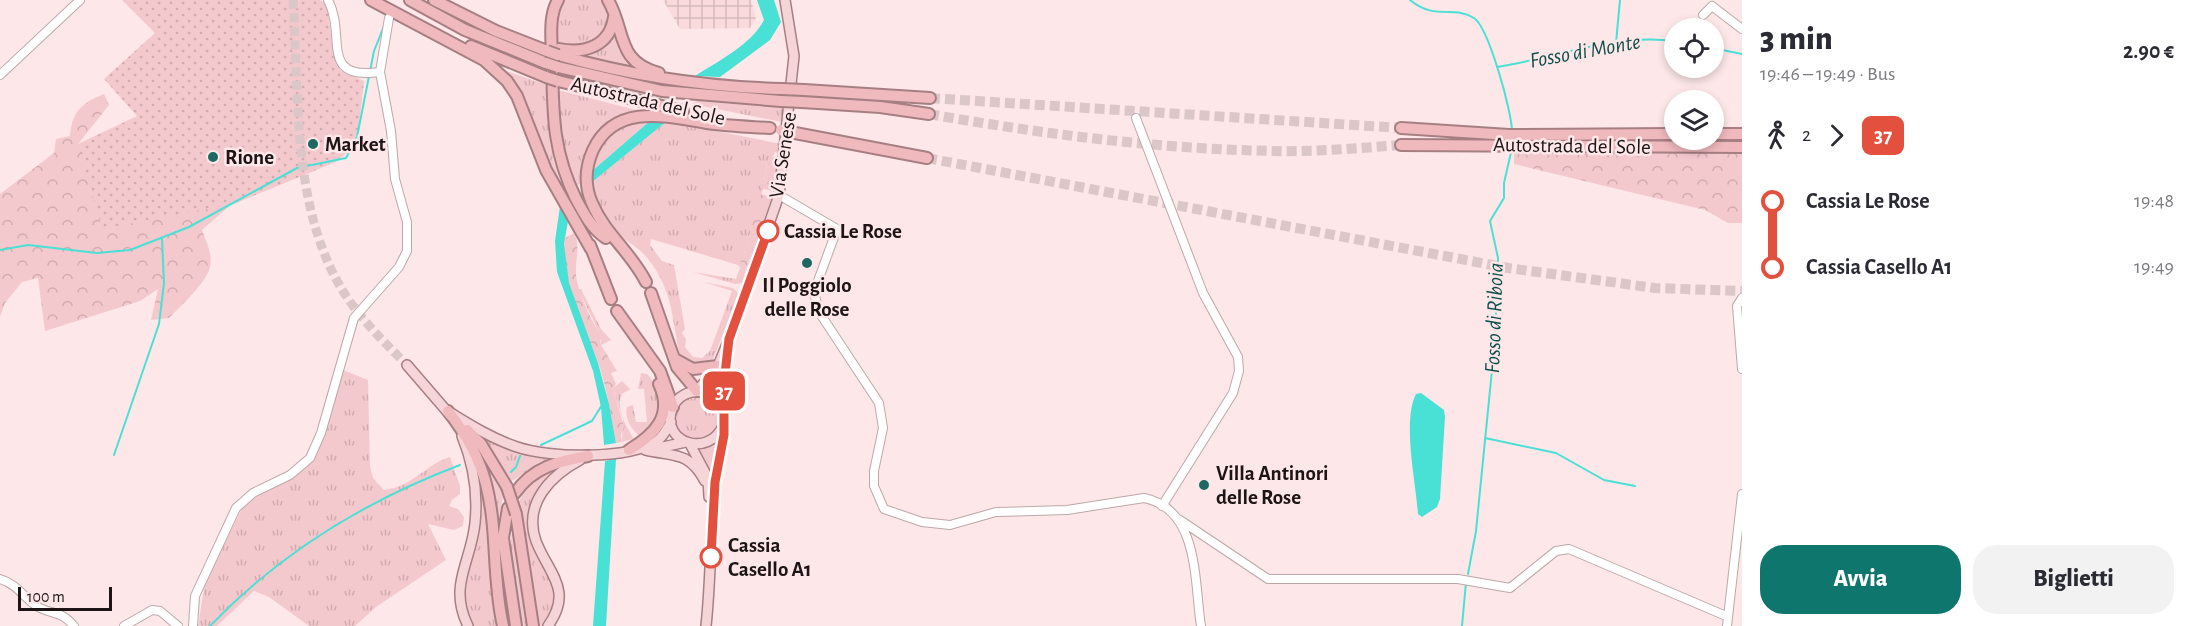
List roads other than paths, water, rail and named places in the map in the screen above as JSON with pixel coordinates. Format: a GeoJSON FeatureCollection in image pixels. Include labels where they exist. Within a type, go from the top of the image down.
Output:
{"type":"FeatureCollection","features":[{"type":"Feature","properties":{"kind":"highway"},"geometry":{"type":"LineString","coordinates":[[371,0],[484,60],[504,78],[517,96],[539,156],[574,223],[591,249],[611,299]]}},
{"type":"Feature","properties":{"kind":"highway","name":"Autostrada del Sole"},"geometry":{"type":"LineString","coordinates":[[383,0],[462,42],[558,81],[684,115],[776,129],[927,158]]}},
{"type":"Feature","properties":{"kind":"highway","name":"Autostrada del Sole"},"geometry":{"type":"LineString","coordinates":[[410,0],[472,33],[546,63],[609,81],[662,91],[714,97],[880,107],[929,114]]}},
{"type":"Feature","properties":{"kind":"highway","name":"Autostrada del Sole"},"geometry":{"type":"LineString","coordinates":[[434,0],[473,20],[558,52],[621,72],[682,79]]}},
{"type":"Feature","properties":{"kind":"highway"},"geometry":{"type":"LineString","coordinates":[[558,0],[552,19],[552,108],[557,151],[589,227],[591,249]]}},
{"type":"Feature","properties":{"kind":"highway"},"geometry":{"type":"LineString","coordinates":[[608,0],[615,14],[622,43],[634,61],[656,72],[682,79],[779,89],[930,98]]}},
{"type":"Feature","properties":{"kind":"highway"},"geometry":{"type":"LineString","coordinates":[[558,52],[598,45],[610,34],[615,14]]}},
{"type":"Feature","properties":{"kind":"highway"},"geometry":{"type":"LineString","coordinates":[[646,282],[634,262],[604,229],[587,187],[587,168],[595,146],[618,122],[646,115],[684,115]]}},
{"type":"Feature","properties":{"kind":"highway","name":"Autostrada del Sole"},"geometry":{"type":"LineString","coordinates":[[1401,128],[1512,140],[1742,147]]}},
{"type":"Feature","properties":{"kind":"highway","name":"Autostrada del Sole"},"geometry":{"type":"LineString","coordinates":[[1401,145],[1664,134]]}},
{"type":"Feature","properties":{"kind":"highway"},"geometry":{"type":"LineString","coordinates":[[1724,134],[1742,134]]}},
{"type":"Feature","properties":{"kind":"highway"},"geometry":{"type":"LineString","coordinates":[[589,227],[617,244]]}},
{"type":"Feature","properties":{"kind":"highway"},"geometry":{"type":"LineString","coordinates":[[651,293],[664,322],[677,367],[697,391]]}},
{"type":"Feature","properties":{"kind":"highway"},"geometry":{"type":"LineString","coordinates":[[617,310],[648,357],[662,390],[662,418],[653,434],[629,450]]}},
{"type":"Feature","properties":{"kind":"highway"},"geometry":{"type":"LineString","coordinates":[[673,356],[693,369],[718,366]]}},
{"type":"Feature","properties":{"kind":"highway"},"geometry":{"type":"LineString","coordinates":[[648,357],[656,364],[664,379],[673,407]]}},
{"type":"Feature","properties":{"kind":"highway"},"geometry":{"type":"LineString","coordinates":[[448,411],[481,444],[511,490],[512,511],[532,626]]}},
{"type":"Feature","properties":{"kind":"highway"},"geometry":{"type":"LineString","coordinates":[[448,411],[467,437],[486,482],[491,510],[496,582],[504,626]]}},
{"type":"Feature","properties":{"kind":"highway"},"geometry":{"type":"LineString","coordinates":[[511,490],[545,467],[588,456]]}},
{"type":"Feature","properties":{"kind":"highway"},"geometry":{"type":"LineString","coordinates":[[512,511],[503,538],[516,626]]}},
{"type":"Feature","properties":{"kind":"main road","name":"Via Senese"},"geometry":{"type":"LineString","coordinates":[[697,391],[718,366],[779,195],[794,56],[785,0]]}},
{"type":"Feature","properties":{"kind":"main road","name":"Via Senese"},"geometry":{"type":"LineString","coordinates":[[724,413],[724,382],[729,339]]}},
{"type":"Feature","properties":{"kind":"main road"},"geometry":{"type":"LineString","coordinates":[[407,365],[448,411],[463,438],[474,483],[475,524],[459,589],[459,602],[468,626]]}},
{"type":"Feature","properties":{"kind":"main road"},"geometry":{"type":"LineString","coordinates":[[629,450],[658,440],[671,422],[673,407],[680,398],[697,391],[714,397],[724,413],[711,526],[705,626]]}},
{"type":"Feature","properties":{"kind":"main road"},"geometry":{"type":"LineString","coordinates":[[448,411],[492,438],[519,448],[588,456],[629,450],[677,454],[697,468],[709,488]]}},
{"type":"Feature","properties":{"kind":"main road"},"geometry":{"type":"LineString","coordinates":[[671,422],[676,434],[688,443],[705,468],[709,488],[711,526]]}},
{"type":"Feature","properties":{"kind":"main road"},"geometry":{"type":"LineString","coordinates":[[645,450],[688,443],[699,445],[715,438],[724,424]]}},
{"type":"Feature","properties":{"kind":"main road"},"geometry":{"type":"LineString","coordinates":[[548,626],[558,609],[559,589],[537,542],[533,527],[535,509],[542,490],[549,481],[588,456]]}},
{"type":"Feature","properties":{"kind":"street"},"geometry":{"type":"LineString","coordinates":[[0,75],[81,0]]}},
{"type":"Feature","properties":{"kind":"street"},"geometry":{"type":"LineString","coordinates":[[328,0],[333,11],[339,58],[344,68],[353,74],[380,72]]}},
{"type":"Feature","properties":{"kind":"street"},"geometry":{"type":"LineString","coordinates":[[1703,15],[1712,6],[1742,29]]}},
{"type":"Feature","properties":{"kind":"street"},"geometry":{"type":"LineString","coordinates":[[193,626],[195,596],[236,508],[253,493],[290,475],[310,458],[321,433],[354,318],[399,267],[407,251],[407,222],[395,179],[391,131],[380,72],[389,18]]}},
{"type":"Feature","properties":{"kind":"street"},"geometry":{"type":"LineString","coordinates":[[1136,118],[1203,293],[1238,357],[1239,371],[1233,393],[1162,506]]}},
{"type":"Feature","properties":{"kind":"street"},"geometry":{"type":"LineString","coordinates":[[779,195],[837,229],[818,281],[815,296],[819,312],[879,403],[883,428],[874,471],[874,486],[884,509],[922,522],[950,525],[996,512],[1067,510],[1144,498],[1154,500],[1268,579],[1458,579],[1510,588],[1556,551],[1569,549],[1726,616]]}},
{"type":"Feature","properties":{"kind":"street"},"geometry":{"type":"LineString","coordinates":[[1742,298],[1737,306],[1742,369]]}},
{"type":"Feature","properties":{"kind":"street"},"geometry":{"type":"LineString","coordinates":[[1727,626],[1726,616],[1742,494]]}},
{"type":"Feature","properties":{"kind":"street"},"geometry":{"type":"LineString","coordinates":[[1179,519],[1190,539],[1201,626]]}},
{"type":"Feature","properties":{"kind":"street"},"geometry":{"type":"LineString","coordinates":[[0,579],[17,587],[40,608],[58,612],[66,617],[74,626]]}},
{"type":"Feature","properties":{"kind":"street"},"geometry":{"type":"LineString","coordinates":[[124,626],[152,610],[160,611],[178,626]]}},
{"type":"Feature","properties":{"kind":"water"},"geometry":{"type":"Polygon","coordinates":[[[757,0],[774,0],[781,22],[770,40],[720,77],[695,76],[743,45],[758,29],[764,20],[757,0]]]}},
{"type":"Feature","properties":{"kind":"water"},"geometry":{"type":"Polygon","coordinates":[[[651,120],[667,121],[591,183],[591,172],[651,120]]]}},
{"type":"Feature","properties":{"kind":"water"},"geometry":{"type":"Polygon","coordinates":[[[560,206],[568,221],[564,244],[569,283],[598,363],[616,443],[604,445],[601,407],[593,371],[557,272],[555,241],[560,206]]]}},
{"type":"Feature","properties":{"kind":"water"},"geometry":{"type":"Polygon","coordinates":[[[1421,393],[1444,410],[1445,417],[1440,499],[1437,507],[1422,517],[1418,514],[1410,436],[1412,406],[1416,394],[1421,393]]]}},
{"type":"Feature","properties":{"kind":"water"},"geometry":{"type":"Polygon","coordinates":[[[616,459],[606,626],[593,626],[605,461],[616,459]]]}},
{"type":"Feature","properties":{"kind":"waterway"},"geometry":{"type":"LineString","coordinates":[[1410,0],[1428,10],[1467,14],[1480,25],[1499,72],[1512,131]]}},
{"type":"Feature","properties":{"kind":"waterway"},"geometry":{"type":"LineString","coordinates":[[1616,43],[1620,0]]}},
{"type":"Feature","properties":{"kind":"waterway"},"geometry":{"type":"LineString","coordinates":[[0,250],[28,245],[97,253],[130,250],[189,227],[297,168],[346,158],[357,137],[374,51],[384,26]]}},
{"type":"Feature","properties":{"kind":"waterway","name":"Fosso di Monte"},"geometry":{"type":"LineString","coordinates":[[1497,67],[1608,43],[1630,40],[1664,40]]}},
{"type":"Feature","properties":{"kind":"waterway","name":"Fosso di Monte"},"geometry":{"type":"LineString","coordinates":[[1724,50],[1742,54]]}},
{"type":"Feature","properties":{"kind":"waterway","name":"Fosso di Riboia"},"geometry":{"type":"LineString","coordinates":[[1468,574],[1476,531],[1495,340],[1498,258],[1490,221],[1504,198],[1504,183],[1512,148]]}},
{"type":"Feature","properties":{"kind":"waterway"},"geometry":{"type":"LineString","coordinates":[[114,455],[159,324],[164,283],[162,239]]}},
{"type":"Feature","properties":{"kind":"waterway"},"geometry":{"type":"LineString","coordinates":[[541,445],[592,421],[602,405]]}},
{"type":"Feature","properties":{"kind":"waterway"},"geometry":{"type":"LineString","coordinates":[[1485,438],[1556,453],[1604,480],[1635,486]]}},
{"type":"Feature","properties":{"kind":"waterway"},"geometry":{"type":"LineString","coordinates":[[511,472],[516,467],[520,456]]}},
{"type":"Feature","properties":{"kind":"waterway"},"geometry":{"type":"LineString","coordinates":[[210,626],[265,575],[326,532],[391,495],[460,465]]}},
{"type":"Feature","properties":{"kind":"waterway","name":"Fosso di Riboia"},"geometry":{"type":"LineString","coordinates":[[1462,626],[1466,582]]}},
{"type":"Feature","properties":{"kind":"tunnel"},"geometry":{"type":"LineString","coordinates":[[293,0],[300,142],[311,212],[321,245],[335,277],[350,302],[407,365]]}},
{"type":"Feature","properties":{"kind":"tunnel"},"geometry":{"type":"LineString","coordinates":[[930,98],[1401,128]]}},
{"type":"Feature","properties":{"kind":"tunnel"},"geometry":{"type":"LineString","coordinates":[[929,114],[1058,134],[1144,144],[1231,150],[1338,150],[1401,145]]}},
{"type":"Feature","properties":{"kind":"tunnel"},"geometry":{"type":"LineString","coordinates":[[927,158],[1508,268],[1655,288],[1742,291]]}},
{"type":"Feature","properties":{"kind":"place","name":"Market"},"geometry":{"type":"Point","coordinates":[313,144]}},
{"type":"Feature","properties":{"kind":"place","name":"Rione"},"geometry":{"type":"Point","coordinates":[213,157]}},
{"type":"Feature","properties":{"kind":"place","name":"Cassia Le Rose"},"geometry":{"type":"Point","coordinates":[768,231]}},
{"type":"Feature","properties":{"kind":"place","name":"Il Poggiolo delle Rose"},"geometry":{"type":"Point","coordinates":[807,263]}},
{"type":"Feature","properties":{"kind":"place","name":"Villa Antinori delle Rose"},"geometry":{"type":"Point","coordinates":[1204,485]}},
{"type":"Feature","properties":{"kind":"place","name":"Cassia Casello A1"},"geometry":{"type":"Point","coordinates":[711,557]}}]}
